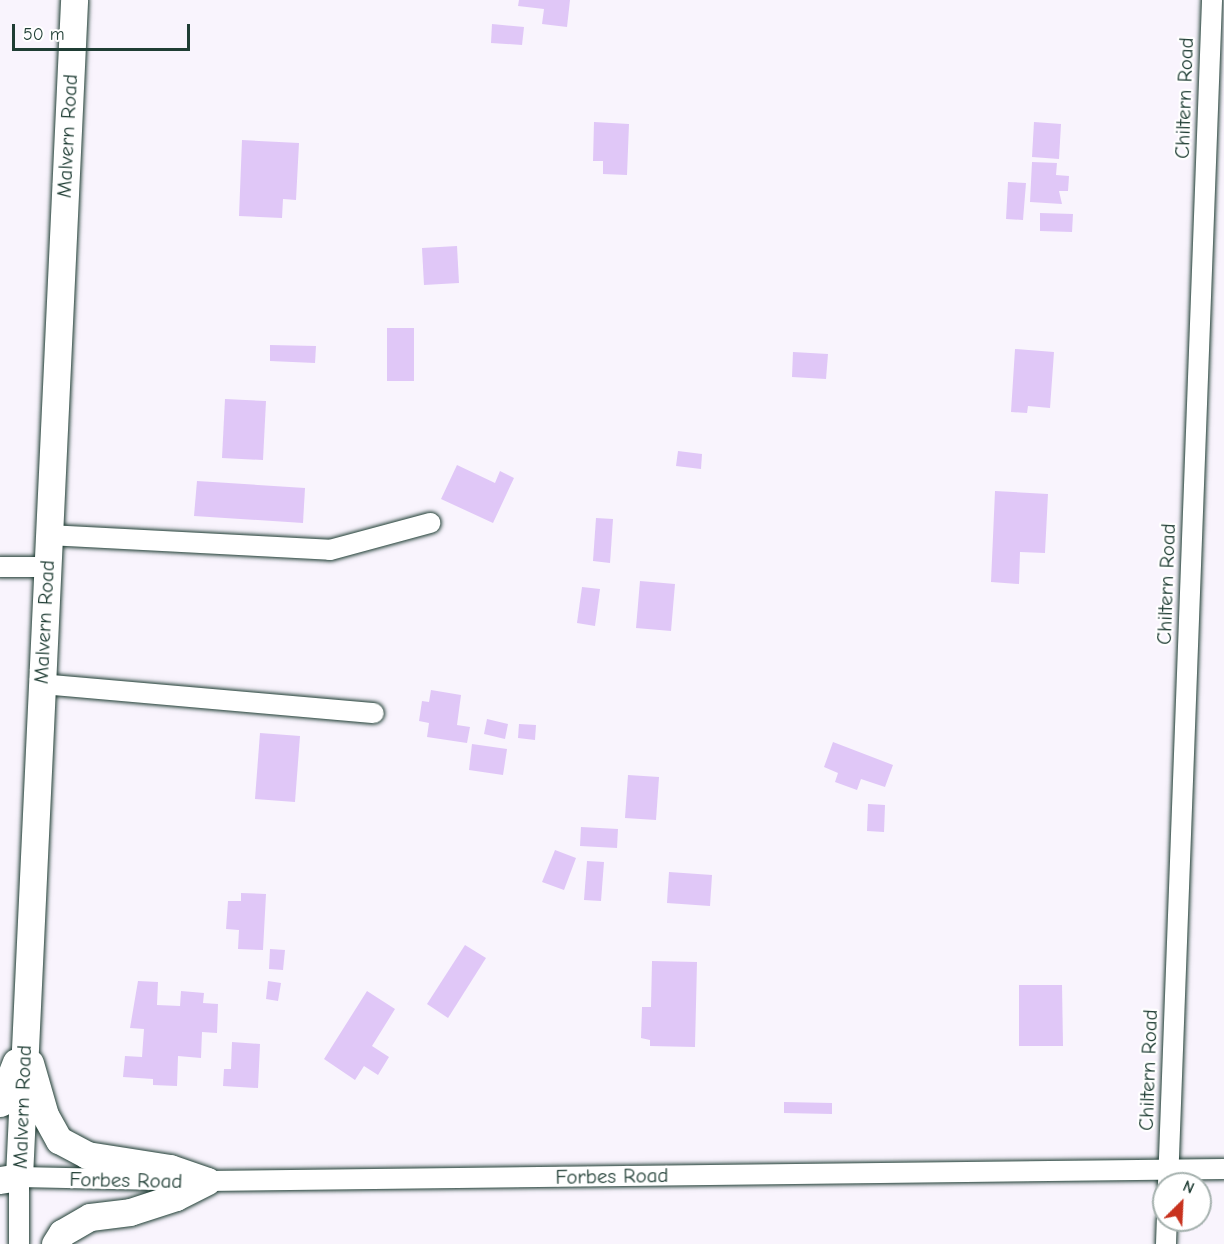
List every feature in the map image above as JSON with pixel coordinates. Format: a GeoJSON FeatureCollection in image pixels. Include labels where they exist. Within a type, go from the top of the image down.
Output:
{"type":"FeatureCollection","features":[{"type":"Feature","properties":{"kind":"main road","name":"Malvern Road"},"geometry":{"type":"LineString","coordinates":[[9,1179],[24,1042],[74,0]]}},
{"type":"Feature","properties":{"kind":"main road"},"geometry":{"type":"LineString","coordinates":[[0,1103],[24,1042]]}},
{"type":"Feature","properties":{"kind":"main road"},"geometry":{"type":"LineString","coordinates":[[24,1042],[45,1115],[59,1140],[87,1155],[170,1168],[207,1181]]}},
{"type":"Feature","properties":{"kind":"main road"},"geometry":{"type":"LineString","coordinates":[[55,1244],[62,1233],[90,1217],[130,1212],[176,1197],[207,1181]]}},
{"type":"Feature","properties":{"kind":"street","name":"Chiltern Road"},"geometry":{"type":"LineString","coordinates":[[1168,1172],[1215,106],[1212,0]]}},
{"type":"Feature","properties":{"kind":"street"},"geometry":{"type":"LineString","coordinates":[[48,535],[330,550],[430,523]]}},
{"type":"Feature","properties":{"kind":"street"},"geometry":{"type":"LineString","coordinates":[[0,567],[47,567]]}},
{"type":"Feature","properties":{"kind":"street"},"geometry":{"type":"LineString","coordinates":[[41,684],[374,713]]}},
{"type":"Feature","properties":{"kind":"street","name":"Forbes Road"},"geometry":{"type":"LineString","coordinates":[[1203,1172],[1224,1169]]}},
{"type":"Feature","properties":{"kind":"street","name":"Forbes Road"},"geometry":{"type":"LineString","coordinates":[[9,1179],[207,1181],[1152,1177]]}},
{"type":"Feature","properties":{"kind":"street","name":"Malvern Road"},"geometry":{"type":"LineString","coordinates":[[9,1179],[19,1244]]}},
{"type":"Feature","properties":{"kind":"building"},"geometry":{"type":"Polygon","coordinates":[[[519,0],[570,0],[567,27],[542,24],[544,9],[518,6],[519,0]]]}},
{"type":"Feature","properties":{"kind":"building"},"geometry":{"type":"Polygon","coordinates":[[[492,24],[524,27],[522,45],[491,43],[492,24]]]}},
{"type":"Feature","properties":{"kind":"building"},"geometry":{"type":"Polygon","coordinates":[[[594,122],[629,124],[627,175],[603,174],[603,161],[593,161],[594,122]]]}},
{"type":"Feature","properties":{"kind":"building"},"geometry":{"type":"Polygon","coordinates":[[[1034,122],[1061,124],[1059,159],[1032,157],[1034,122]]]}},
{"type":"Feature","properties":{"kind":"building"},"geometry":{"type":"Polygon","coordinates":[[[242,140],[299,143],[296,200],[283,199],[282,218],[239,216],[242,140]]]}},
{"type":"Feature","properties":{"kind":"building"},"geometry":{"type":"Polygon","coordinates":[[[1032,162],[1057,163],[1056,175],[1069,176],[1068,191],[1059,191],[1062,204],[1030,202],[1032,162]]]}},
{"type":"Feature","properties":{"kind":"building"},"geometry":{"type":"Polygon","coordinates":[[[1008,182],[1026,183],[1023,220],[1006,219],[1008,182]]]}},
{"type":"Feature","properties":{"kind":"building"},"geometry":{"type":"Polygon","coordinates":[[[1040,213],[1073,214],[1072,232],[1040,231],[1040,213]]]}},
{"type":"Feature","properties":{"kind":"building"},"geometry":{"type":"Polygon","coordinates":[[[457,246],[459,283],[424,285],[422,248],[457,246]]]}},
{"type":"Feature","properties":{"kind":"building"},"geometry":{"type":"Polygon","coordinates":[[[387,328],[414,328],[414,381],[387,381],[387,328]]]}},
{"type":"Feature","properties":{"kind":"building"},"geometry":{"type":"Polygon","coordinates":[[[270,345],[316,346],[315,363],[270,361],[270,345]]]}},
{"type":"Feature","properties":{"kind":"building"},"geometry":{"type":"Polygon","coordinates":[[[1015,349],[1054,352],[1050,408],[1028,406],[1027,413],[1011,412],[1015,349]]]}},
{"type":"Feature","properties":{"kind":"building"},"geometry":{"type":"Polygon","coordinates":[[[793,352],[828,354],[826,379],[792,377],[793,352]]]}},
{"type":"Feature","properties":{"kind":"building"},"geometry":{"type":"Polygon","coordinates":[[[225,399],[266,401],[263,460],[222,458],[225,399]]]}},
{"type":"Feature","properties":{"kind":"building"},"geometry":{"type":"Polygon","coordinates":[[[678,451],[702,454],[701,469],[676,466],[678,451]]]}},
{"type":"Feature","properties":{"kind":"building"},"geometry":{"type":"Polygon","coordinates":[[[457,465],[495,483],[500,471],[514,478],[493,523],[441,499],[457,465]]]}},
{"type":"Feature","properties":{"kind":"building"},"geometry":{"type":"Polygon","coordinates":[[[197,481],[305,488],[303,523],[194,516],[197,481]]]}},
{"type":"Feature","properties":{"kind":"building"},"geometry":{"type":"Polygon","coordinates":[[[995,491],[1048,494],[1045,553],[1020,552],[1019,584],[991,582],[995,491]]]}},
{"type":"Feature","properties":{"kind":"building"},"geometry":{"type":"Polygon","coordinates":[[[596,518],[613,519],[610,563],[593,561],[596,518]]]}},
{"type":"Feature","properties":{"kind":"building"},"geometry":{"type":"Polygon","coordinates":[[[640,581],[675,584],[671,631],[636,628],[640,581]]]}},
{"type":"Feature","properties":{"kind":"building"},"geometry":{"type":"Polygon","coordinates":[[[582,587],[600,589],[595,626],[577,623],[582,587]]]}},
{"type":"Feature","properties":{"kind":"building"},"geometry":{"type":"Polygon","coordinates":[[[431,690],[461,695],[457,725],[470,727],[467,743],[427,737],[429,723],[419,721],[422,701],[429,702],[431,690]]]}},
{"type":"Feature","properties":{"kind":"building"},"geometry":{"type":"Polygon","coordinates":[[[487,719],[508,724],[505,739],[484,734],[487,719]]]}},
{"type":"Feature","properties":{"kind":"building"},"geometry":{"type":"Polygon","coordinates":[[[519,724],[536,725],[535,740],[518,738],[519,724]]]}},
{"type":"Feature","properties":{"kind":"building"},"geometry":{"type":"Polygon","coordinates":[[[260,733],[300,736],[295,802],[255,799],[260,733]]]}},
{"type":"Feature","properties":{"kind":"building"},"geometry":{"type":"Polygon","coordinates":[[[833,742],[893,765],[885,787],[861,779],[857,790],[835,782],[838,773],[824,767],[833,742]]]}},
{"type":"Feature","properties":{"kind":"building"},"geometry":{"type":"Polygon","coordinates":[[[472,744],[507,749],[503,775],[469,770],[472,744]]]}},
{"type":"Feature","properties":{"kind":"building"},"geometry":{"type":"Polygon","coordinates":[[[628,775],[659,777],[656,820],[625,818],[628,775]]]}},
{"type":"Feature","properties":{"kind":"building"},"geometry":{"type":"Polygon","coordinates":[[[868,804],[885,805],[884,832],[867,831],[868,804]]]}},
{"type":"Feature","properties":{"kind":"building"},"geometry":{"type":"Polygon","coordinates":[[[581,827],[618,829],[617,848],[580,846],[581,827]]]}},
{"type":"Feature","properties":{"kind":"building"},"geometry":{"type":"Polygon","coordinates":[[[555,850],[576,858],[564,890],[542,882],[555,850]]]}},
{"type":"Feature","properties":{"kind":"building"},"geometry":{"type":"Polygon","coordinates":[[[587,861],[604,862],[601,901],[584,900],[587,861]]]}},
{"type":"Feature","properties":{"kind":"building"},"geometry":{"type":"Polygon","coordinates":[[[669,872],[712,875],[710,906],[667,903],[669,872]]]}},
{"type":"Feature","properties":{"kind":"building"},"geometry":{"type":"Polygon","coordinates":[[[241,893],[266,894],[263,950],[238,949],[239,930],[226,929],[228,901],[241,901],[241,893]]]}},
{"type":"Feature","properties":{"kind":"building"},"geometry":{"type":"Polygon","coordinates":[[[465,945],[486,958],[448,1018],[427,1004],[465,945]]]}},
{"type":"Feature","properties":{"kind":"building"},"geometry":{"type":"Polygon","coordinates":[[[270,949],[285,950],[283,970],[269,969],[270,949]]]}},
{"type":"Feature","properties":{"kind":"building"},"geometry":{"type":"Polygon","coordinates":[[[652,961],[697,962],[695,1047],[650,1046],[650,1040],[641,1038],[642,1007],[651,1007],[652,961]]]}},
{"type":"Feature","properties":{"kind":"building"},"geometry":{"type":"Polygon","coordinates":[[[138,981],[158,982],[157,1005],[180,1006],[181,991],[204,993],[203,1003],[218,1004],[217,1033],[202,1032],[201,1058],[178,1056],[177,1086],[153,1085],[153,1079],[123,1077],[125,1056],[142,1057],[144,1029],[130,1028],[138,981]]]}},
{"type":"Feature","properties":{"kind":"building"},"geometry":{"type":"Polygon","coordinates":[[[268,981],[281,983],[278,1001],[266,999],[268,981]]]}},
{"type":"Feature","properties":{"kind":"building"},"geometry":{"type":"Polygon","coordinates":[[[1019,985],[1062,985],[1063,1046],[1019,1046],[1019,985]]]}},
{"type":"Feature","properties":{"kind":"building"},"geometry":{"type":"Polygon","coordinates":[[[367,991],[395,1009],[372,1046],[389,1057],[378,1075],[364,1066],[355,1080],[324,1059],[367,991]]]}},
{"type":"Feature","properties":{"kind":"building"},"geometry":{"type":"Polygon","coordinates":[[[232,1042],[260,1044],[258,1088],[223,1086],[224,1069],[231,1069],[232,1042]]]}},
{"type":"Feature","properties":{"kind":"building"},"geometry":{"type":"Polygon","coordinates":[[[784,1102],[832,1103],[832,1114],[784,1113],[784,1102]]]}}]}
